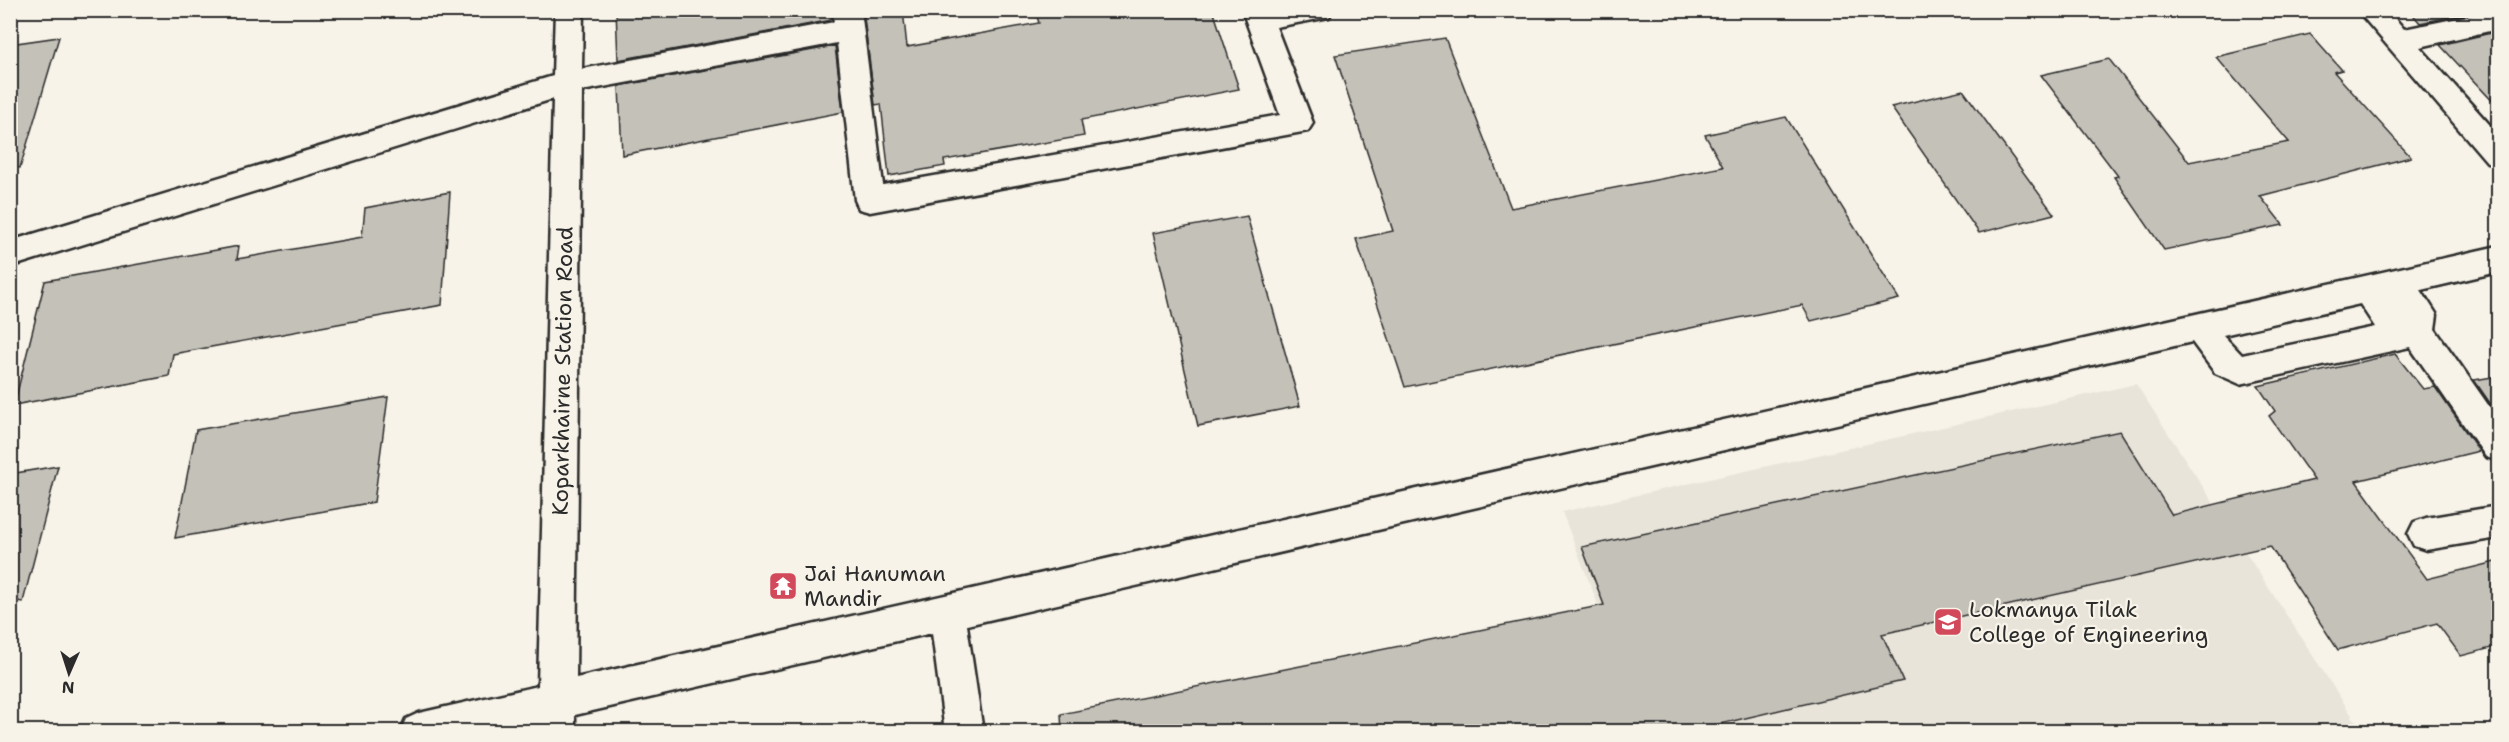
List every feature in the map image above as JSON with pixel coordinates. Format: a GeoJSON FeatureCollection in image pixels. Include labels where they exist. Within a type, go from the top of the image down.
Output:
{"type":"FeatureCollection","features":[{"type":"Feature","properties":{"kind":"street","name":"Koparkhairne Station Road"},"geometry":{"type":"LineString","coordinates":[[556,716],[569,10]]}},
{"type":"Feature","properties":{"kind":"street"},"geometry":{"type":"LineString","coordinates":[[10,254],[568,83],[849,20],[870,200],[1298,123],[1257,15],[1319,10]]}},
{"type":"Feature","properties":{"kind":"street"},"geometry":{"type":"LineString","coordinates":[[2371,10],[2499,154]]}},
{"type":"Feature","properties":{"kind":"street"},"geometry":{"type":"LineString","coordinates":[[2398,41],[2499,19]]}},
{"type":"Feature","properties":{"kind":"street"},"geometry":{"type":"LineString","coordinates":[[419,732],[556,716],[947,612],[2499,260]]}},
{"type":"Feature","properties":{"kind":"street"},"geometry":{"type":"LineString","coordinates":[[2383,286],[2421,315],[2418,332],[2499,446]]}},
{"type":"Feature","properties":{"kind":"street"},"geometry":{"type":"LineString","coordinates":[[2200,327],[2230,367],[2240,370],[2418,332]]}},
{"type":"Feature","properties":{"kind":"street"},"geometry":{"type":"LineString","coordinates":[[2426,534],[2499,522]]}},
{"type":"Feature","properties":{"kind":"street"},"geometry":{"type":"LineString","coordinates":[[947,612],[964,732]]}},
{"type":"Feature","properties":{"kind":"shaded area","name":"Lokmanya Tilak College of Engineering"},"geometry":{"type":"Polygon","coordinates":[[[2136,384],[2362,731],[1647,731],[1562,512],[2136,384]]]}},
{"type":"Feature","properties":{"kind":"building"},"geometry":{"type":"Polygon","coordinates":[[[616,10],[831,10],[832,20],[618,60],[616,10]]]}},
{"type":"Feature","properties":{"kind":"building"},"geometry":{"type":"Polygon","coordinates":[[[863,10],[903,10],[907,47],[1039,23],[1035,10],[1213,10],[1239,89],[1081,120],[1084,136],[944,160],[945,166],[889,176],[881,104],[875,105],[863,10]]]}},
{"type":"Feature","properties":{"kind":"building"},"geometry":{"type":"Polygon","coordinates":[[[2409,10],[2484,10],[2420,23],[2409,10]]]}},
{"type":"Feature","properties":{"kind":"building"},"geometry":{"type":"Polygon","coordinates":[[[2499,31],[2499,108],[2440,45],[2499,31]]]}},
{"type":"Feature","properties":{"kind":"building"},"geometry":{"type":"Polygon","coordinates":[[[2310,34],[2342,70],[2334,72],[2411,157],[2260,196],[2283,225],[2164,250],[2114,177],[2118,176],[2041,75],[2109,59],[2189,162],[2289,142],[2216,57],[2310,34]]]}},
{"type":"Feature","properties":{"kind":"building"},"geometry":{"type":"Polygon","coordinates":[[[59,37],[20,168],[10,166],[10,44],[59,37]]]}},
{"type":"Feature","properties":{"kind":"building"},"geometry":{"type":"Polygon","coordinates":[[[1445,38],[1511,208],[1723,167],[1705,135],[1786,117],[1899,299],[1811,321],[1802,305],[1405,387],[1356,239],[1393,231],[1335,55],[1445,38]]]}},
{"type":"Feature","properties":{"kind":"building"},"geometry":{"type":"Polygon","coordinates":[[[835,46],[843,112],[622,155],[619,86],[835,46]]]}},
{"type":"Feature","properties":{"kind":"building"},"geometry":{"type":"Polygon","coordinates":[[[1963,90],[2054,214],[1979,233],[1891,107],[1963,90]]]}},
{"type":"Feature","properties":{"kind":"building"},"geometry":{"type":"Polygon","coordinates":[[[450,192],[442,305],[173,354],[169,376],[14,405],[45,281],[239,246],[237,259],[362,237],[365,208],[450,192]]]}},
{"type":"Feature","properties":{"kind":"building"},"geometry":{"type":"Polygon","coordinates":[[[1247,216],[1300,406],[1198,426],[1153,233],[1247,216]]]}},
{"type":"Feature","properties":{"kind":"building"},"geometry":{"type":"Polygon","coordinates":[[[2395,354],[2423,389],[2435,387],[2479,451],[2356,481],[2427,579],[2499,561],[2499,646],[2461,656],[2437,623],[2338,650],[2270,546],[1882,634],[1903,681],[1686,732],[1062,732],[1061,714],[1604,605],[1582,547],[2120,431],[2172,515],[2314,480],[2269,416],[2275,411],[2258,386],[2395,354]]]}},
{"type":"Feature","properties":{"kind":"building"},"geometry":{"type":"Polygon","coordinates":[[[2499,376],[2499,416],[2474,380],[2499,376]]]}},
{"type":"Feature","properties":{"kind":"building"},"geometry":{"type":"Polygon","coordinates":[[[388,397],[374,502],[175,538],[196,430],[388,397]]]}},
{"type":"Feature","properties":{"kind":"building"},"geometry":{"type":"Polygon","coordinates":[[[58,466],[23,602],[10,600],[10,474],[58,466]]]}},
{"type":"Feature","properties":{"kind":"place","name":"Jai Hanuman Mandir"},"geometry":{"type":"Point","coordinates":[783,586]}},
{"type":"Feature","properties":{"kind":"place","name":"Lokmanya Tilak College of Engineering"},"geometry":{"type":"Point","coordinates":[1948,622]}}]}
